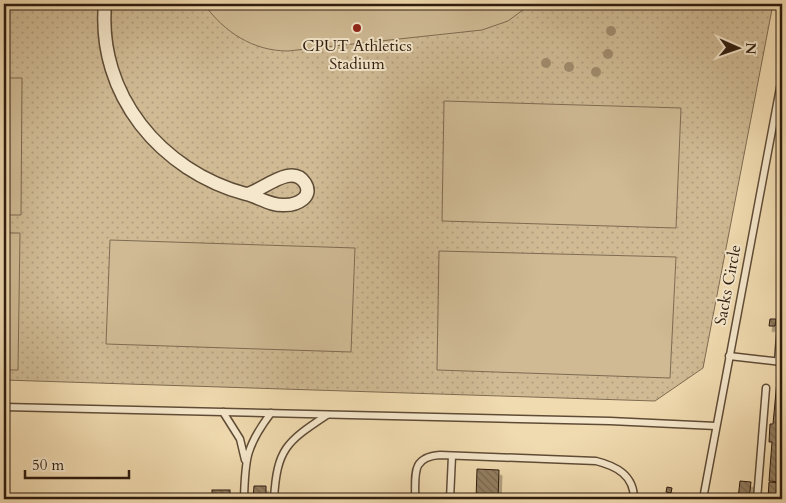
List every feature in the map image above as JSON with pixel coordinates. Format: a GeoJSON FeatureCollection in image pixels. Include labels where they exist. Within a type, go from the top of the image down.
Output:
{"type":"FeatureCollection","features":[{"type":"Feature","properties":{"kind":"street"},"geometry":{"type":"LineString","coordinates":[[105,4],[104,25],[109,57],[122,93],[146,133],[167,154],[193,172],[228,190],[247,194]]}},
{"type":"Feature","properties":{"kind":"lane","name":"Sacks Circle"},"geometry":{"type":"LineString","coordinates":[[703,499],[782,77]]}},
{"type":"Feature","properties":{"kind":"lane"},"geometry":{"type":"LineString","coordinates":[[729,356],[780,362],[782,310]]}},
{"type":"Feature","properties":{"kind":"lane"},"geometry":{"type":"LineString","coordinates":[[757,499],[766,388]]}},
{"type":"Feature","properties":{"kind":"lane"},"geometry":{"type":"LineString","coordinates":[[4,407],[610,421],[716,426]]}},
{"type":"Feature","properties":{"kind":"lane"},"geometry":{"type":"LineString","coordinates":[[223,412],[240,439],[245,462],[244,499]]}},
{"type":"Feature","properties":{"kind":"lane"},"geometry":{"type":"LineString","coordinates":[[245,462],[257,431],[271,413]]}},
{"type":"Feature","properties":{"kind":"lane"},"geometry":{"type":"LineString","coordinates":[[274,499],[278,462],[284,450],[301,432],[328,414]]}},
{"type":"Feature","properties":{"kind":"lane"},"geometry":{"type":"LineString","coordinates":[[415,499],[417,467],[420,460],[430,456],[596,461],[615,466],[627,476],[634,499]]}},
{"type":"Feature","properties":{"kind":"lane"},"geometry":{"type":"LineString","coordinates":[[450,499],[452,456]]}},
{"type":"Feature","properties":{"kind":"shaded area"},"geometry":{"type":"Polygon","coordinates":[[[4,4],[773,4],[703,368],[655,401],[4,380],[4,4]]]}},
{"type":"Feature","properties":{"kind":"shaded area","name":"CPUT Athletics Stadium"},"geometry":{"type":"Polygon","coordinates":[[[204,4],[531,4],[508,21],[482,30],[288,51],[263,48],[240,38],[221,23],[204,4]]]}},
{"type":"Feature","properties":{"kind":"shaded area"},"geometry":{"type":"Polygon","coordinates":[[[4,78],[22,78],[21,215],[4,215],[4,78]]]}},
{"type":"Feature","properties":{"kind":"shaded area"},"geometry":{"type":"Polygon","coordinates":[[[444,101],[681,108],[676,228],[442,221],[444,101]]]}},
{"type":"Feature","properties":{"kind":"shaded area"},"geometry":{"type":"Polygon","coordinates":[[[4,233],[20,233],[18,370],[4,370],[4,233]]]}},
{"type":"Feature","properties":{"kind":"shaded area"},"geometry":{"type":"Polygon","coordinates":[[[110,240],[355,248],[351,352],[106,344],[110,240]]]}},
{"type":"Feature","properties":{"kind":"shaded area"},"geometry":{"type":"Polygon","coordinates":[[[439,251],[676,257],[670,378],[437,370],[439,251]]]}},
{"type":"Feature","properties":{"kind":"building"},"geometry":{"type":"Polygon","coordinates":[[[770,319],[776,319],[775,326],[769,326],[770,319]]]}},
{"type":"Feature","properties":{"kind":"building"},"geometry":{"type":"Polygon","coordinates":[[[778,370],[782,370],[782,482],[769,481],[772,442],[769,442],[770,424],[773,424],[778,370]]]}},
{"type":"Feature","properties":{"kind":"building"},"geometry":{"type":"Polygon","coordinates":[[[477,469],[499,470],[498,499],[476,499],[477,469]]]}},
{"type":"Feature","properties":{"kind":"building"},"geometry":{"type":"Polygon","coordinates":[[[740,481],[751,482],[749,499],[738,499],[740,481]]]}},
{"type":"Feature","properties":{"kind":"building"},"geometry":{"type":"Polygon","coordinates":[[[769,482],[782,483],[782,499],[768,499],[769,482]]]}},
{"type":"Feature","properties":{"kind":"building"},"geometry":{"type":"Polygon","coordinates":[[[254,486],[266,486],[266,499],[253,499],[254,486]]]}},
{"type":"Feature","properties":{"kind":"building"},"geometry":{"type":"Polygon","coordinates":[[[667,487],[672,488],[671,493],[666,492],[667,487]]]}},
{"type":"Feature","properties":{"kind":"building"},"geometry":{"type":"Polygon","coordinates":[[[212,490],[230,490],[230,499],[212,499],[212,490]]]}},
{"type":"Feature","properties":{"kind":"building"},"geometry":{"type":"Polygon","coordinates":[[[149,495],[186,496],[186,499],[149,499],[149,495]]]}},
{"type":"Feature","properties":{"kind":"place","name":"CPUT Athletics Stadium"},"geometry":{"type":"Point","coordinates":[357,28]}}]}
